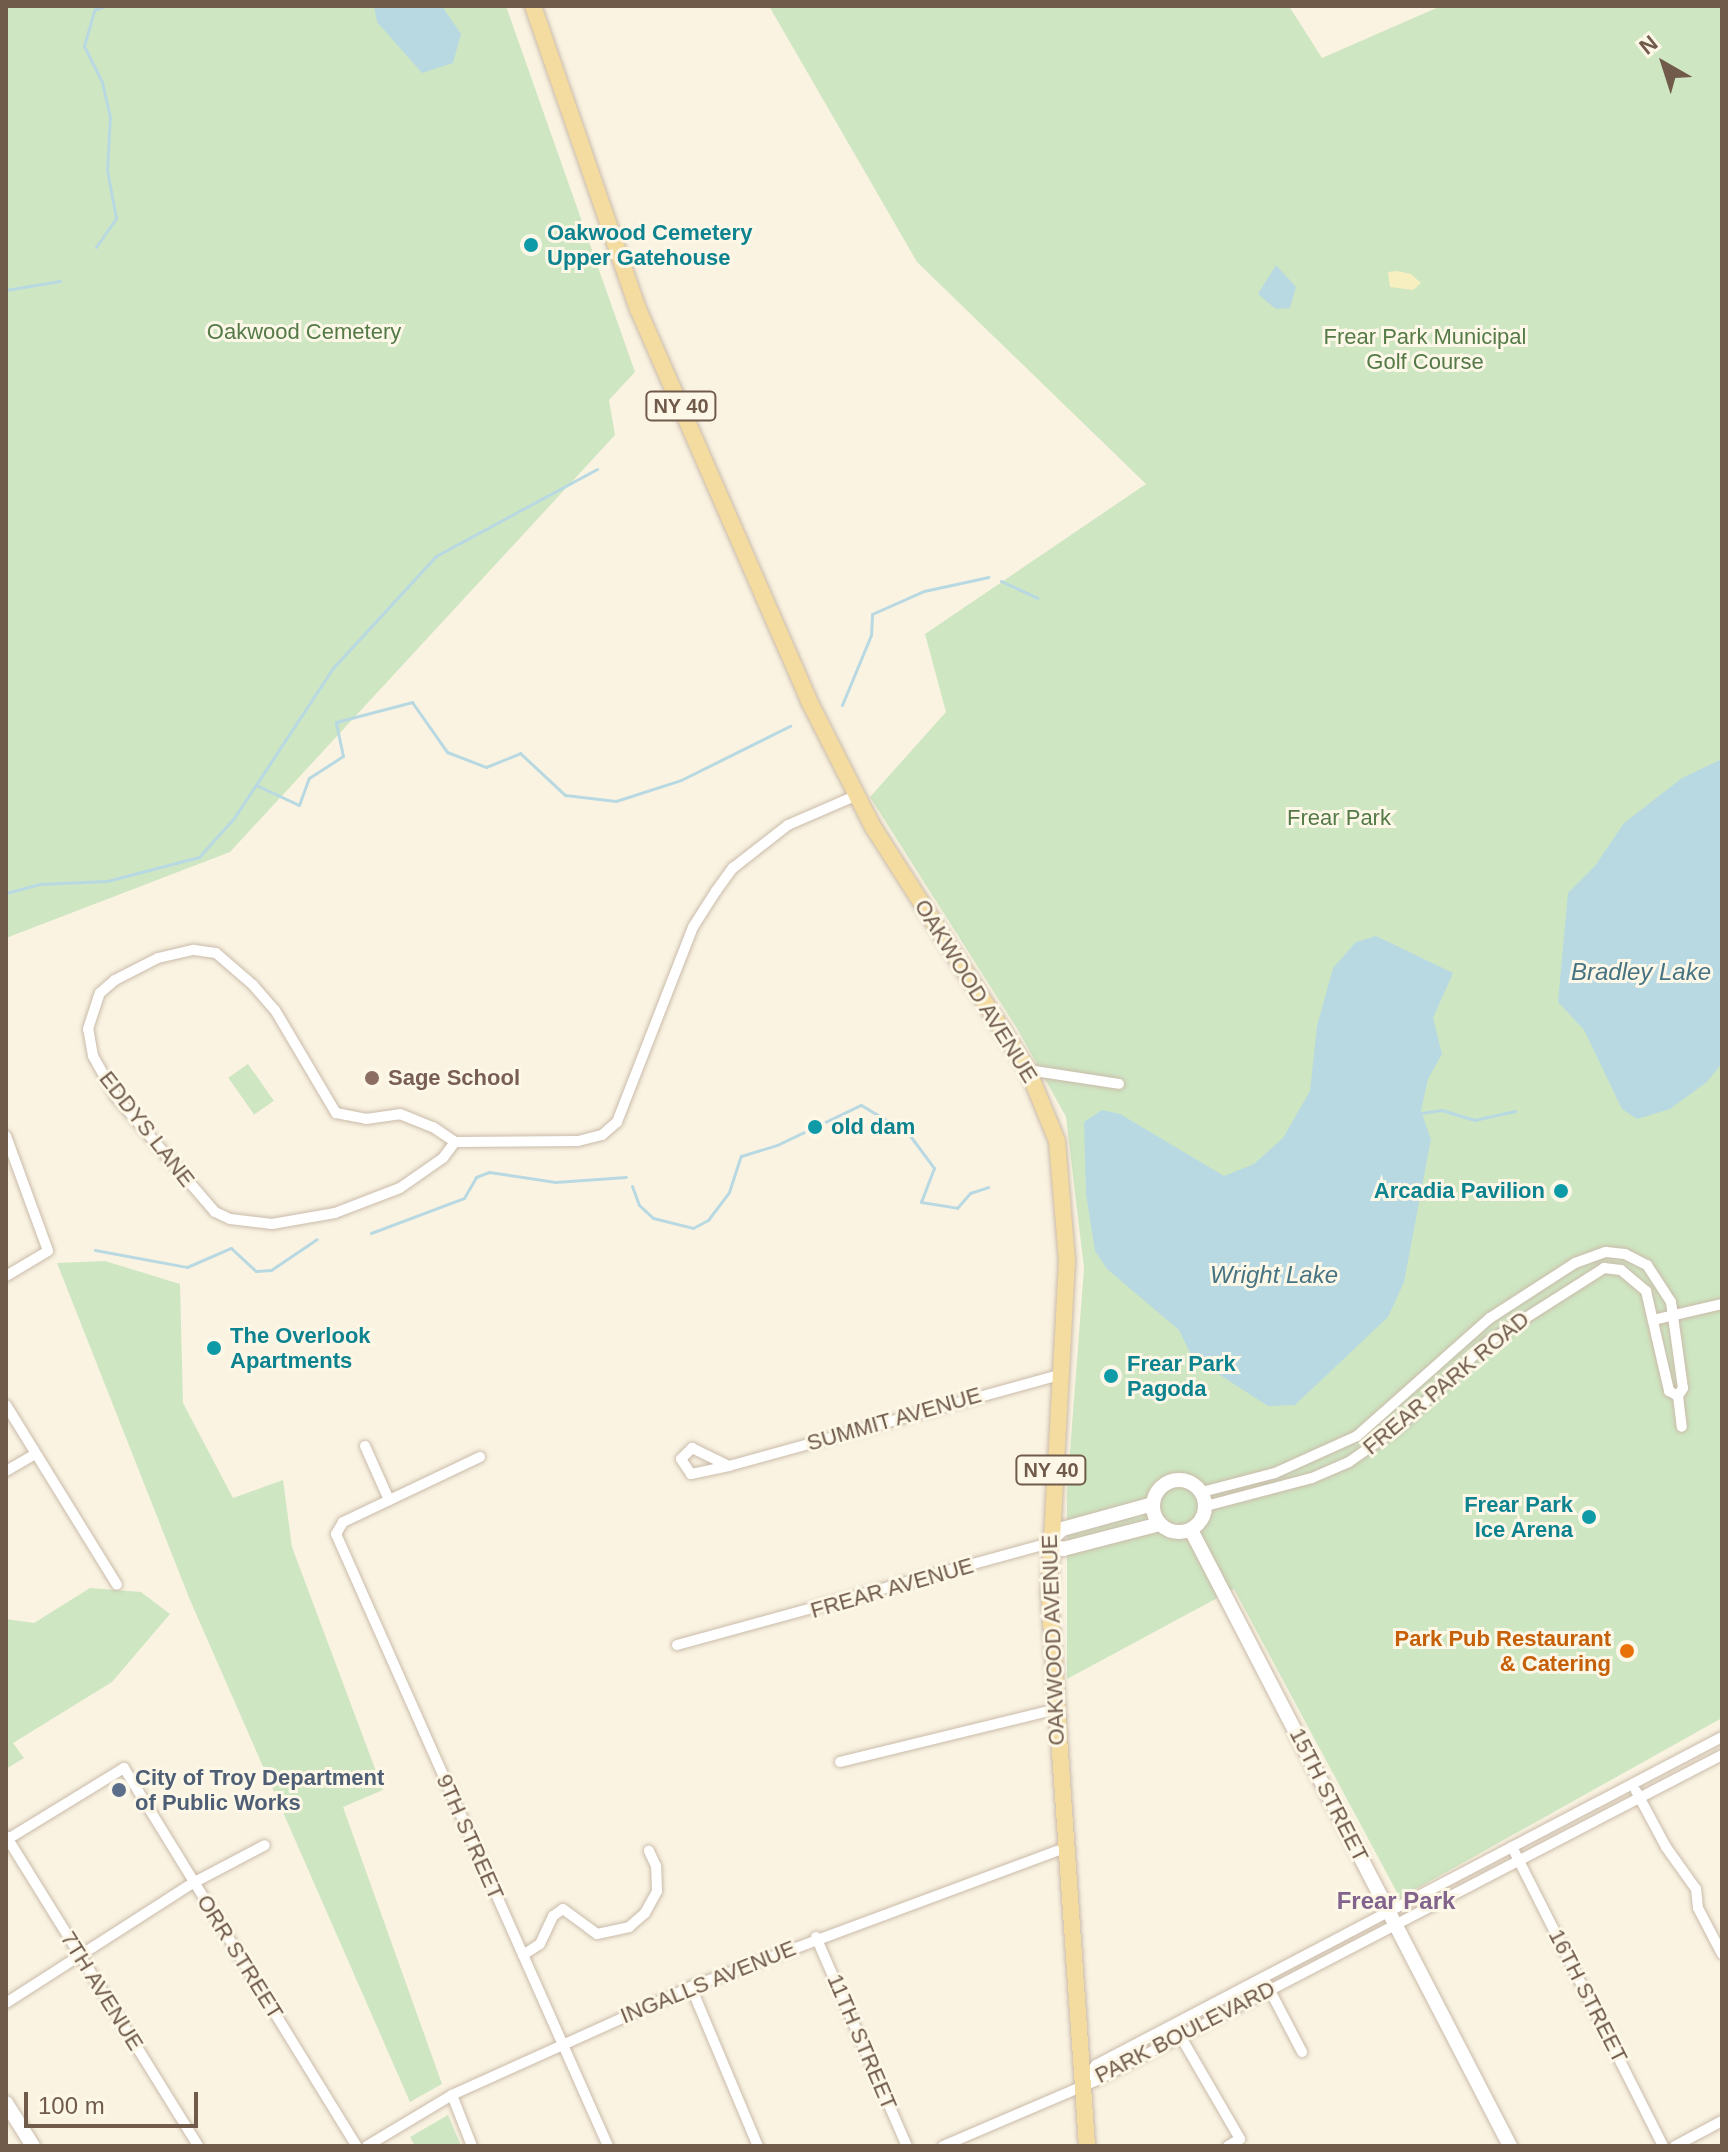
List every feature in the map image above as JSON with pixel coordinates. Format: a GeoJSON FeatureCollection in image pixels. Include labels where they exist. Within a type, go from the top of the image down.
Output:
{"type":"FeatureCollection","features":[{"type":"Feature","properties":{"kind":"main road","name":"OAKWOOD AVENUE"},"geometry":{"type":"LineString","coordinates":[[533,6],[638,309],[855,796],[1028,1070],[1048,1110],[1063,1176],[1067,1261],[1047,1544],[1053,1710],[1087,2146]]}},
{"type":"Feature","properties":{"kind":"street","name":"EDDYS LANE"},"geometry":{"type":"LineString","coordinates":[[455,1142],[443,1158],[382,1197],[335,1213],[272,1224],[230,1219],[201,1199],[110,1087],[93,1056],[88,1029],[92,1011],[115,980],[158,958],[194,950],[216,953],[275,1010],[336,1113],[366,1119],[400,1114],[455,1142],[558,1143],[602,1135],[626,1104],[693,927],[733,868],[788,825],[855,796]]}},
{"type":"Feature","properties":{"kind":"street"},"geometry":{"type":"LineString","coordinates":[[1028,1070],[1119,1084]]}},
{"type":"Feature","properties":{"kind":"street"},"geometry":{"type":"LineString","coordinates":[[6,1136],[48,1251],[6,1276]]}},
{"type":"Feature","properties":{"kind":"street","name":"FREAR PARK ROAD"},"geometry":{"type":"LineString","coordinates":[[1204,1499],[1275,1473],[1357,1436],[1472,1332],[1583,1259],[1614,1252],[1635,1258],[1657,1275],[1673,1315],[1683,1388],[1678,1396],[1682,1427]]}},
{"type":"Feature","properties":{"kind":"street","name":"FREAR PARK ROAD"},"geometry":{"type":"LineString","coordinates":[[1204,1499],[1312,1478],[1349,1462],[1400,1426],[1488,1342],[1593,1272],[1615,1269],[1634,1278],[1646,1291],[1669,1391],[1678,1396]]}},
{"type":"Feature","properties":{"kind":"street"},"geometry":{"type":"LineString","coordinates":[[1653,1320],[1722,1304]]}},
{"type":"Feature","properties":{"kind":"street","name":"SUMMIT AVENUE"},"geometry":{"type":"LineString","coordinates":[[729,1466],[1059,1375]]}},
{"type":"Feature","properties":{"kind":"street"},"geometry":{"type":"LineString","coordinates":[[6,1405],[117,1585]]}},
{"type":"Feature","properties":{"kind":"street"},"geometry":{"type":"LineString","coordinates":[[365,1446],[389,1500],[480,1457]]}},
{"type":"Feature","properties":{"kind":"street"},"geometry":{"type":"LineString","coordinates":[[6,1471],[35,1454]]}},
{"type":"Feature","properties":{"kind":"street"},"geometry":{"type":"LineString","coordinates":[[1153,1504],[1062,1529],[1047,1544],[1063,1549],[1160,1524],[1175,1532],[1191,1530],[1202,1520],[1204,1499],[1190,1482],[1173,1480],[1160,1489],[1153,1504],[1160,1524]]}},
{"type":"Feature","properties":{"kind":"street","name":"9TH STREET"},"geometry":{"type":"LineString","coordinates":[[389,1500],[337,1526],[608,2146]]}},
{"type":"Feature","properties":{"kind":"street","name":"15TH STREET"},"geometry":{"type":"LineString","coordinates":[[1191,1530],[1510,2146]]}},
{"type":"Feature","properties":{"kind":"street","name":"FREAR AVENUE"},"geometry":{"type":"LineString","coordinates":[[677,1645],[736,1632],[1047,1544]]}},
{"type":"Feature","properties":{"kind":"street"},"geometry":{"type":"LineString","coordinates":[[840,1762],[1053,1710]]}},
{"type":"Feature","properties":{"kind":"street","name":"PARK BOULEVARD"},"geometry":{"type":"LineString","coordinates":[[1082,2083],[1269,1989],[1512,1847],[1722,1737]]}},
{"type":"Feature","properties":{"kind":"street","name":"PARK BOULEVARD"},"geometry":{"type":"LineString","coordinates":[[1082,2083],[1096,2065],[1174,2024],[1264,1978],[1519,1861],[1722,1755]]}},
{"type":"Feature","properties":{"kind":"street","name":"ORR STREET"},"geometry":{"type":"LineString","coordinates":[[7,1838],[124,1768],[357,2146]]}},
{"type":"Feature","properties":{"kind":"street"},"geometry":{"type":"LineString","coordinates":[[1633,1785],[1696,1889],[1698,1908],[1722,1954]]}},
{"type":"Feature","properties":{"kind":"street","name":"7TH AVENUE"},"geometry":{"type":"LineString","coordinates":[[7,1838],[198,2146]]}},
{"type":"Feature","properties":{"kind":"street"},"geometry":{"type":"LineString","coordinates":[[6,2003],[193,1883],[265,1845]]}},
{"type":"Feature","properties":{"kind":"street","name":"16TH STREET"},"geometry":{"type":"LineString","coordinates":[[1512,1847],[1663,2146]]}},
{"type":"Feature","properties":{"kind":"street","name":"INGALLS AVENUE"},"geometry":{"type":"LineString","coordinates":[[367,2146],[452,2095],[691,1987],[816,1937],[1063,1849]]}},
{"type":"Feature","properties":{"kind":"street"},"geometry":{"type":"LineString","coordinates":[[523,1955],[540,1944],[553,1916],[563,1909],[597,1934],[629,1927],[645,1913],[657,1891],[656,1866],[649,1851]]}},
{"type":"Feature","properties":{"kind":"street","name":"11TH STREET"},"geometry":{"type":"LineString","coordinates":[[816,1937],[907,2146]]}},
{"type":"Feature","properties":{"kind":"street"},"geometry":{"type":"LineString","coordinates":[[1264,1978],[1302,2052]]}},
{"type":"Feature","properties":{"kind":"street"},"geometry":{"type":"LineString","coordinates":[[691,1987],[758,2146]]}},
{"type":"Feature","properties":{"kind":"street"},"geometry":{"type":"LineString","coordinates":[[1174,2024],[1240,2139],[1228,2146]]}},
{"type":"Feature","properties":{"kind":"street"},"geometry":{"type":"LineString","coordinates":[[943,2146],[1082,2083]]}},
{"type":"Feature","properties":{"kind":"street"},"geometry":{"type":"LineString","coordinates":[[452,2095],[472,2146]]}},
{"type":"Feature","properties":{"kind":"street"},"geometry":{"type":"LineString","coordinates":[[6,2103],[33,2146]]}},
{"type":"Feature","properties":{"kind":"street"},"geometry":{"type":"LineString","coordinates":[[1675,2146],[1722,2121]]}},
{"type":"Feature","properties":{"kind":"green space","name":"Oakwood Cemetery"},"geometry":{"type":"Polygon","coordinates":[[[6,6],[506,6],[635,372],[609,400],[615,435],[230,852],[6,938],[6,6]]]}},
{"type":"Feature","properties":{"kind":"green space","name":"Frear Park"},"geometry":{"type":"Polygon","coordinates":[[[769,6],[1289,6],[1322,58],[1441,6],[1722,6],[1722,1718],[1400,1898],[1234,1589],[1067,1679],[1067,1492],[1084,1268],[1066,1117],[1018,1030],[870,797],[946,712],[925,634],[1146,484],[917,262],[769,6]]]}},
{"type":"Feature","properties":{"kind":"green space"},"geometry":{"type":"Polygon","coordinates":[[[248,1064],[274,1101],[254,1115],[228,1078],[248,1064]]]}},
{"type":"Feature","properties":{"kind":"green space"},"geometry":{"type":"Polygon","coordinates":[[[105,1261],[180,1284],[183,1403],[233,1498],[283,1480],[292,1547],[383,1790],[343,1807],[442,2084],[410,2102],[190,1600],[57,1263],[105,1261]]]}},
{"type":"Feature","properties":{"kind":"green space"},"geometry":{"type":"Polygon","coordinates":[[[90,1588],[141,1592],[170,1614],[112,1682],[13,1743],[24,1758],[6,1769],[6,1619],[34,1623],[90,1588]]]}},
{"type":"Feature","properties":{"kind":"green space"},"geometry":{"type":"Polygon","coordinates":[[[448,2115],[461,2146],[415,2146],[410,2137],[448,2115]]]}},
{"type":"Feature","properties":{"kind":"sand"},"geometry":{"type":"Polygon","coordinates":[[[1388,272],[1411,274],[1421,283],[1413,290],[1390,287],[1388,272]]]}},
{"type":"Feature","properties":{"kind":"water"},"geometry":{"type":"Polygon","coordinates":[[[374,6],[442,6],[461,34],[453,63],[422,73],[377,22],[374,6]]]}},
{"type":"Feature","properties":{"kind":"water"},"geometry":{"type":"Polygon","coordinates":[[[1276,265],[1296,287],[1290,308],[1276,309],[1258,294],[1276,265]]]}},
{"type":"Feature","properties":{"kind":"water","name":"Bradley Lake"},"geometry":{"type":"Polygon","coordinates":[[[1722,759],[1722,1063],[1707,1082],[1670,1109],[1637,1119],[1622,1109],[1584,1030],[1558,1002],[1568,893],[1595,866],[1624,823],[1682,778],[1722,759]]]}},
{"type":"Feature","properties":{"kind":"water","name":"Wright Lake"},"geometry":{"type":"Polygon","coordinates":[[[1376,936],[1453,973],[1433,1018],[1442,1054],[1428,1079],[1421,1111],[1431,1139],[1404,1282],[1388,1317],[1295,1405],[1268,1406],[1192,1357],[1179,1330],[1107,1269],[1095,1251],[1086,1194],[1084,1122],[1102,1110],[1120,1114],[1224,1176],[1254,1164],[1283,1138],[1310,1091],[1317,1026],[1333,968],[1356,942],[1376,936]]]}},
{"type":"Feature","properties":{"kind":"waterway"},"geometry":{"type":"LineString","coordinates":[[96,247],[116,218],[107,170],[110,117],[102,82],[84,46],[94,10],[105,6]]}},
{"type":"Feature","properties":{"kind":"waterway"},"geometry":{"type":"LineString","coordinates":[[6,290],[60,281]]}},
{"type":"Feature","properties":{"kind":"waterway"},"geometry":{"type":"LineString","coordinates":[[6,893],[39,884],[107,881],[199,857],[234,818],[333,668],[436,556],[597,469]]}},
{"type":"Feature","properties":{"kind":"waterway"},"geometry":{"type":"LineString","coordinates":[[842,705],[871,635],[872,614],[924,591],[988,577]]}},
{"type":"Feature","properties":{"kind":"waterway"},"geometry":{"type":"LineString","coordinates":[[1001,581],[1037,598]]}},
{"type":"Feature","properties":{"kind":"waterway"},"geometry":{"type":"LineString","coordinates":[[256,785],[299,805],[309,778],[343,756],[336,722],[412,702],[447,752],[486,767],[520,753],[565,795],[616,801],[681,780],[790,726]]}},
{"type":"Feature","properties":{"kind":"waterway"},"geometry":{"type":"LineString","coordinates":[[632,1186],[639,1205],[653,1218],[693,1228],[708,1220],[729,1192],[741,1156],[777,1145],[861,1105],[908,1133],[934,1168],[921,1202],[957,1208],[970,1193],[988,1187]]}},
{"type":"Feature","properties":{"kind":"waterway"},"geometry":{"type":"LineString","coordinates":[[1421,1113],[1442,1110],[1474,1120],[1515,1111]]}},
{"type":"Feature","properties":{"kind":"waterway"},"geometry":{"type":"LineString","coordinates":[[371,1233],[464,1198],[476,1177],[489,1172],[555,1182],[626,1177]]}},
{"type":"Feature","properties":{"kind":"waterway"},"geometry":{"type":"LineString","coordinates":[[95,1250],[187,1267],[231,1248],[256,1271],[271,1270],[317,1239]]}},
{"type":"Feature","properties":{"kind":"place","name":"Oakwood Cemetery Upper Gatehouse"},"geometry":{"type":"Point","coordinates":[531,245]}},
{"type":"Feature","properties":{"kind":"place","name":"Sage School"},"geometry":{"type":"Point","coordinates":[372,1078]}},
{"type":"Feature","properties":{"kind":"place","name":"old dam"},"geometry":{"type":"Point","coordinates":[815,1127]}},
{"type":"Feature","properties":{"kind":"place","name":"Arcadia Pavilion"},"geometry":{"type":"Point","coordinates":[1561,1191]}},
{"type":"Feature","properties":{"kind":"place","name":"The Overlook Apartments"},"geometry":{"type":"Point","coordinates":[214,1348]}},
{"type":"Feature","properties":{"kind":"place","name":"Frear Park Pagoda"},"geometry":{"type":"Point","coordinates":[1111,1376]}},
{"type":"Feature","properties":{"kind":"place","name":"Frear Park Ice Arena"},"geometry":{"type":"Point","coordinates":[1589,1517]}},
{"type":"Feature","properties":{"kind":"place","name":"Park Pub Restaurant & Catering"},"geometry":{"type":"Point","coordinates":[1627,1651]}},
{"type":"Feature","properties":{"kind":"place","name":"City of Troy Department of Public Works"},"geometry":{"type":"Point","coordinates":[119,1790]}},
{"type":"Feature","properties":{"kind":"district","name":"Frear Park"},"geometry":{"type":"Point","coordinates":[1396,1901]}},
{"type":"Feature","properties":{"kind":"park label","name":"Frear Park Municipal Golf Course"},"geometry":{"type":"Point","coordinates":[1425,348]}}]}
